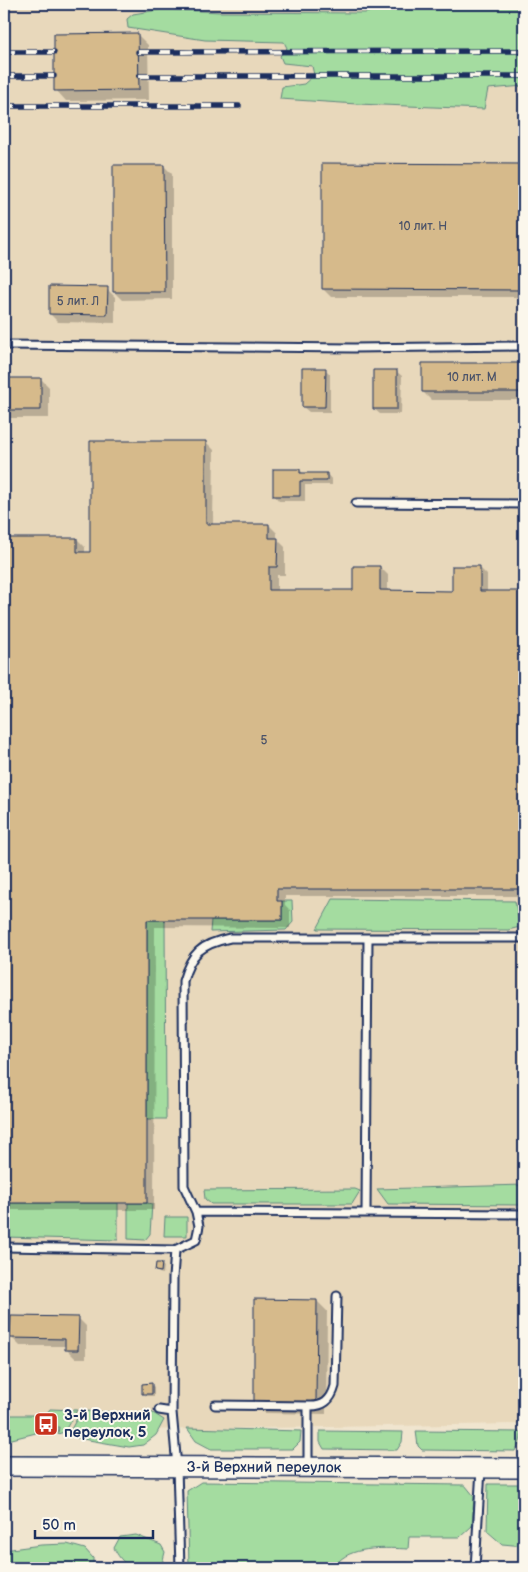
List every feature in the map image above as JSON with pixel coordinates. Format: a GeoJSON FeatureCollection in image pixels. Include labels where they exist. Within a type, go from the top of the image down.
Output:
{"type":"FeatureCollection","features":[{"type":"Feature","properties":{"kind":"street","name":"3-й Верхний переулок"},"geometry":{"type":"LineString","coordinates":[[4,1466],[524,1468]]}},
{"type":"Feature","properties":{"kind":"lane"},"geometry":{"type":"LineString","coordinates":[[4,345],[354,348],[524,346]]}},
{"type":"Feature","properties":{"kind":"lane"},"geometry":{"type":"LineString","coordinates":[[356,503],[524,504]]}},
{"type":"Feature","properties":{"kind":"lane"},"geometry":{"type":"LineString","coordinates":[[4,1247],[175,1250],[196,1240],[199,1226],[196,1212],[184,1186],[182,982],[188,965],[197,951],[212,942],[230,938],[524,938]]}},
{"type":"Feature","properties":{"kind":"lane"},"geometry":{"type":"LineString","coordinates":[[366,1213],[368,938]]}},
{"type":"Feature","properties":{"kind":"lane"},"geometry":{"type":"LineString","coordinates":[[196,1212],[524,1214]]}},
{"type":"Feature","properties":{"kind":"lane"},"geometry":{"type":"LineString","coordinates":[[175,1250],[172,1412],[180,1568]]}},
{"type":"Feature","properties":{"kind":"lane"},"geometry":{"type":"LineString","coordinates":[[215,1405],[321,1406],[326,1403],[330,1399],[335,1386],[337,1296]]}},
{"type":"Feature","properties":{"kind":"lane"},"geometry":{"type":"LineString","coordinates":[[308,1406],[308,1468]]}},
{"type":"Feature","properties":{"kind":"lane"},"geometry":{"type":"LineString","coordinates":[[159,1410],[172,1412]]}},
{"type":"Feature","properties":{"kind":"lane"},"geometry":{"type":"LineString","coordinates":[[475,1568],[481,1468]]}},
{"type":"Feature","properties":{"kind":"shaded area"},"geometry":{"type":"Polygon","coordinates":[[[4,4],[524,4],[524,1424],[4,1432],[4,4]]]}},
{"type":"Feature","properties":{"kind":"green space"},"geometry":{"type":"Polygon","coordinates":[[[395,4],[524,4],[524,86],[488,89],[484,109],[280,99],[282,87],[304,84],[314,75],[312,66],[283,63],[280,56],[287,48],[284,42],[205,40],[128,28],[127,19],[133,14],[163,9],[221,12],[365,13],[395,4]]]}},
{"type":"Feature","properties":{"kind":"green space"},"geometry":{"type":"Polygon","coordinates":[[[333,899],[515,901],[520,927],[508,930],[317,929],[333,899]]]}},
{"type":"Feature","properties":{"kind":"green space"},"geometry":{"type":"Polygon","coordinates":[[[282,901],[292,901],[293,922],[286,930],[210,932],[211,920],[282,920],[282,901]]]}},
{"type":"Feature","properties":{"kind":"green space"},"geometry":{"type":"Polygon","coordinates":[[[147,920],[165,920],[166,1119],[147,1119],[147,920]]]}},
{"type":"Feature","properties":{"kind":"green space"},"geometry":{"type":"Polygon","coordinates":[[[524,1185],[524,1205],[388,1204],[377,1189],[524,1185]]]}},
{"type":"Feature","properties":{"kind":"green space"},"geometry":{"type":"Polygon","coordinates":[[[355,1189],[360,1191],[352,1204],[211,1204],[205,1199],[204,1190],[355,1189]]]}},
{"type":"Feature","properties":{"kind":"green space"},"geometry":{"type":"Polygon","coordinates":[[[4,1203],[118,1203],[118,1240],[4,1237],[4,1203]]]}},
{"type":"Feature","properties":{"kind":"green space"},"geometry":{"type":"Polygon","coordinates":[[[128,1203],[152,1204],[150,1234],[145,1240],[128,1239],[128,1203]]]}},
{"type":"Feature","properties":{"kind":"green space"},"geometry":{"type":"Polygon","coordinates":[[[165,1217],[187,1217],[187,1236],[164,1236],[165,1217]]]}},
{"type":"Feature","properties":{"kind":"green space"},"geometry":{"type":"Polygon","coordinates":[[[50,1409],[77,1410],[64,1432],[58,1434],[59,1427],[41,1428],[43,1418],[50,1409]]]}},
{"type":"Feature","properties":{"kind":"green space"},"geometry":{"type":"Polygon","coordinates":[[[81,1411],[153,1413],[164,1420],[156,1435],[143,1445],[129,1447],[77,1438],[69,1433],[81,1411]]]}},
{"type":"Feature","properties":{"kind":"green space"},"geometry":{"type":"Polygon","coordinates":[[[4,1415],[40,1415],[36,1433],[4,1441],[4,1415]]]}},
{"type":"Feature","properties":{"kind":"green space"},"geometry":{"type":"Polygon","coordinates":[[[187,1428],[301,1431],[300,1442],[293,1449],[211,1449],[196,1441],[187,1428]]]}},
{"type":"Feature","properties":{"kind":"green space"},"geometry":{"type":"Polygon","coordinates":[[[320,1431],[403,1432],[402,1442],[397,1450],[324,1449],[320,1442],[320,1431]]]}},
{"type":"Feature","properties":{"kind":"green space"},"geometry":{"type":"Polygon","coordinates":[[[416,1431],[522,1432],[520,1442],[515,1451],[422,1450],[418,1446],[416,1431]]]}},
{"type":"Feature","properties":{"kind":"green space"},"geometry":{"type":"Polygon","coordinates":[[[201,1482],[465,1485],[474,1496],[472,1526],[460,1537],[409,1537],[408,1549],[371,1549],[353,1553],[339,1561],[342,1567],[347,1568],[191,1568],[189,1566],[187,1491],[201,1482]]]}},
{"type":"Feature","properties":{"kind":"green space"},"geometry":{"type":"Polygon","coordinates":[[[488,1484],[524,1484],[524,1546],[502,1544],[487,1531],[488,1484]]]}},
{"type":"Feature","properties":{"kind":"green space"},"geometry":{"type":"Polygon","coordinates":[[[136,1535],[161,1545],[165,1552],[161,1568],[133,1567],[118,1556],[114,1548],[120,1537],[136,1535]]]}},
{"type":"Feature","properties":{"kind":"green space"},"geometry":{"type":"Polygon","coordinates":[[[67,1544],[85,1549],[93,1558],[93,1568],[4,1568],[4,1550],[67,1544]]]}},
{"type":"Feature","properties":{"kind":"green space"},"geometry":{"type":"Polygon","coordinates":[[[408,1563],[408,1568],[369,1568],[377,1564],[408,1563]]]}},
{"type":"Feature","properties":{"kind":"building"},"geometry":{"type":"Polygon","coordinates":[[[138,33],[139,90],[54,91],[54,34],[138,33]]]}},
{"type":"Feature","properties":{"kind":"building"},"geometry":{"type":"Polygon","coordinates":[[[322,163],[524,164],[524,290],[322,289],[322,163]]]}},
{"type":"Feature","properties":{"kind":"building"},"geometry":{"type":"Polygon","coordinates":[[[113,165],[164,165],[165,292],[113,292],[113,165]]]}},
{"type":"Feature","properties":{"kind":"building"},"geometry":{"type":"Polygon","coordinates":[[[49,286],[108,287],[107,315],[49,314],[49,286]]]}},
{"type":"Feature","properties":{"kind":"building"},"geometry":{"type":"Polygon","coordinates":[[[422,363],[521,363],[521,392],[422,392],[422,363]]]}},
{"type":"Feature","properties":{"kind":"building"},"geometry":{"type":"Polygon","coordinates":[[[302,368],[326,368],[325,407],[302,407],[302,368]]]}},
{"type":"Feature","properties":{"kind":"building"},"geometry":{"type":"Polygon","coordinates":[[[373,370],[397,370],[397,409],[373,409],[373,370]]]}},
{"type":"Feature","properties":{"kind":"building"},"geometry":{"type":"Polygon","coordinates":[[[4,378],[41,378],[41,410],[4,410],[4,378]]]}},
{"type":"Feature","properties":{"kind":"building"},"geometry":{"type":"Polygon","coordinates":[[[90,441],[206,441],[206,524],[269,524],[269,538],[278,538],[277,567],[269,567],[269,590],[353,590],[353,566],[380,566],[380,590],[452,591],[452,566],[480,566],[480,591],[524,591],[524,889],[277,889],[277,901],[282,901],[282,920],[147,920],[147,1203],[4,1203],[4,538],[77,538],[77,552],[90,552],[90,441]]]}},
{"type":"Feature","properties":{"kind":"building"},"geometry":{"type":"Polygon","coordinates":[[[273,469],[300,469],[300,473],[327,473],[327,481],[300,481],[300,496],[273,496],[273,469]]]}},
{"type":"Feature","properties":{"kind":"building"},"geometry":{"type":"Polygon","coordinates":[[[156,1263],[162,1263],[161,1272],[155,1271],[156,1263]]]}},
{"type":"Feature","properties":{"kind":"building"},"geometry":{"type":"Polygon","coordinates":[[[254,1299],[317,1300],[316,1404],[254,1403],[254,1299]]]}},
{"type":"Feature","properties":{"kind":"building"},"geometry":{"type":"Polygon","coordinates":[[[11,1316],[79,1317],[78,1350],[65,1350],[65,1339],[10,1338],[11,1316]]]}},
{"type":"Feature","properties":{"kind":"building"},"geometry":{"type":"Polygon","coordinates":[[[152,1383],[152,1394],[142,1394],[142,1384],[152,1383]]]}},
{"type":"Feature","properties":{"kind":"railway"},"geometry":{"type":"LineString","coordinates":[[138,52],[524,51]]}},
{"type":"Feature","properties":{"kind":"railway"},"geometry":{"type":"LineString","coordinates":[[4,52],[54,52]]}},
{"type":"Feature","properties":{"kind":"railway"},"geometry":{"type":"LineString","coordinates":[[4,76],[54,76]]}},
{"type":"Feature","properties":{"kind":"railway"},"geometry":{"type":"LineString","coordinates":[[139,76],[524,76]]}},
{"type":"Feature","properties":{"kind":"railway"},"geometry":{"type":"LineString","coordinates":[[4,106],[239,106]]}},
{"type":"Feature","properties":{"kind":"place","name":"3-й Верхний переулок, 5"},"geometry":{"type":"Point","coordinates":[46,1424]}}]}
